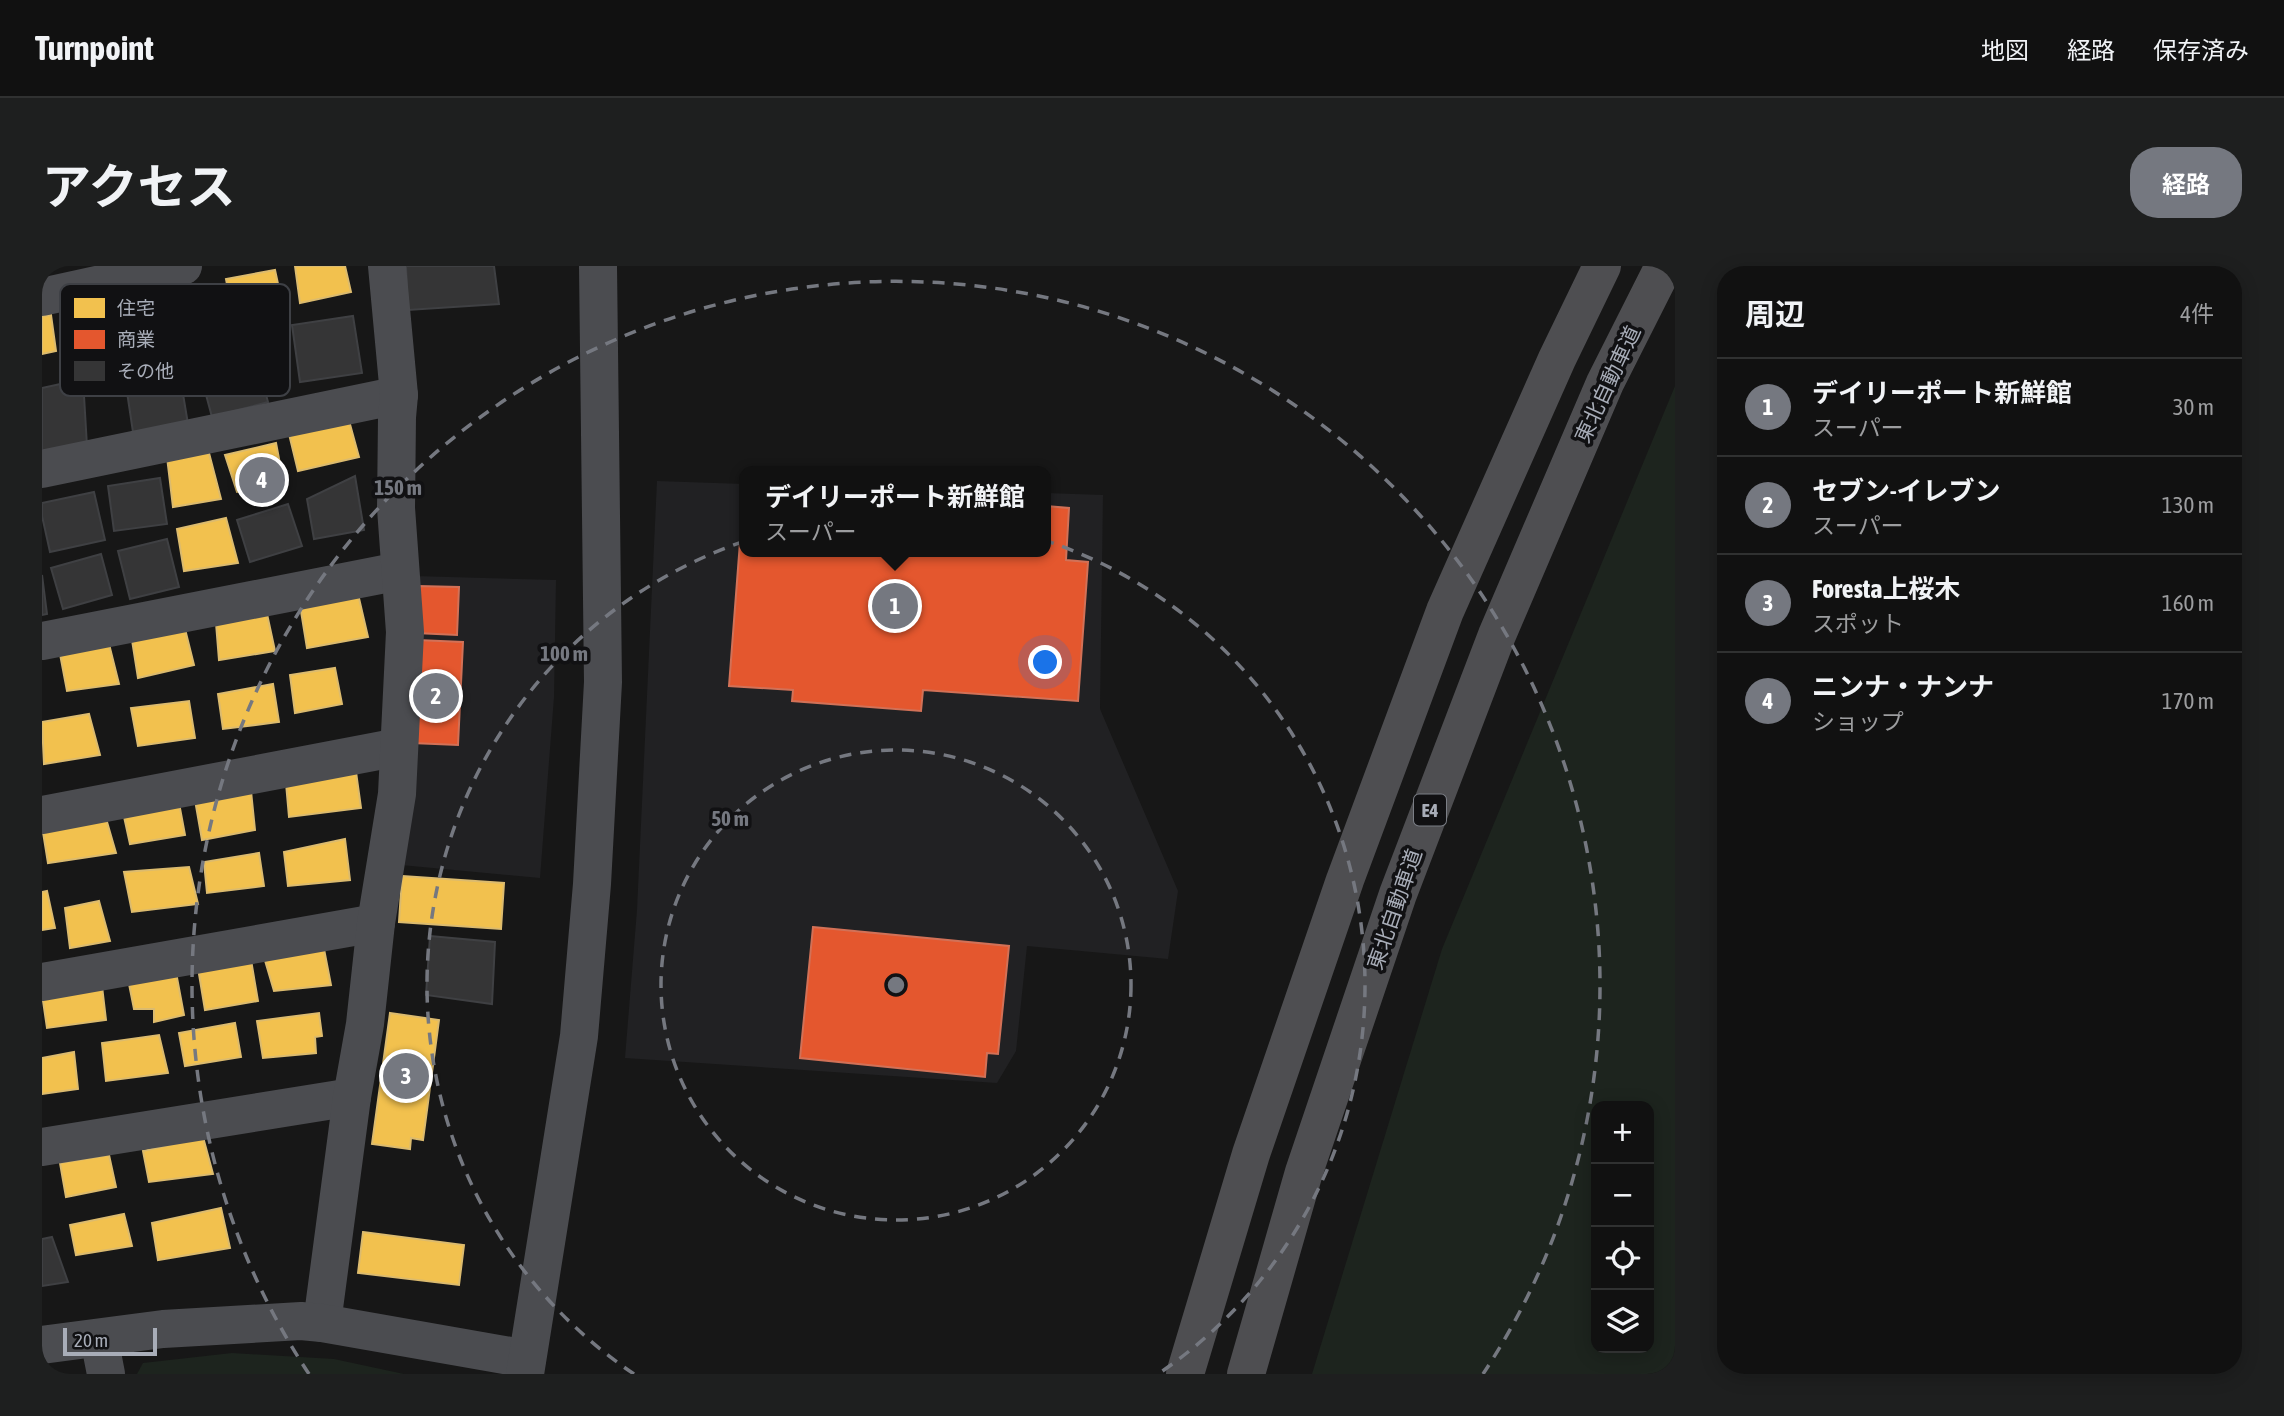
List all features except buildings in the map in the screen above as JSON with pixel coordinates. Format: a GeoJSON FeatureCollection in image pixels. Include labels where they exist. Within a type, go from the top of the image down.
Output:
{"type":"FeatureCollection","features":[{"type":"Feature","properties":{"kind":"highway"},"geometry":{"type":"LineString","coordinates":[[1185,1374],[1260,1128],[1345,880],[1445,611],[1556,359],[1602,266]]}},
{"type":"Feature","properties":{"kind":"highway","name":"東北自動車道"},"geometry":{"type":"LineString","coordinates":[[1246,1374],[1304,1172],[1398,894],[1497,635],[1605,383],[1664,266]]}},
{"type":"Feature","properties":{"kind":"street"},"geometry":{"type":"LineString","coordinates":[[101,284],[183,266]]}},
{"type":"Feature","properties":{"kind":"street"},"geometry":{"type":"LineString","coordinates":[[322,1323],[352,1097],[365,1024],[376,923],[397,794],[405,632],[396,508],[397,417],[400,394],[387,266]]}},
{"type":"Feature","properties":{"kind":"street"},"geometry":{"type":"LineString","coordinates":[[42,1345],[102,1356],[163,1329],[300,1321],[322,1323],[526,1367],[579,1036],[592,884],[603,682],[598,266]]}},
{"type":"Feature","properties":{"kind":"street"},"geometry":{"type":"LineString","coordinates":[[42,297],[60,293]]}},
{"type":"Feature","properties":{"kind":"street"},"geometry":{"type":"LineString","coordinates":[[42,469],[400,394]]}},
{"type":"Feature","properties":{"kind":"street"},"geometry":{"type":"LineString","coordinates":[[42,641],[400,570]]}},
{"type":"Feature","properties":{"kind":"street"},"geometry":{"type":"LineString","coordinates":[[42,815],[399,747]]}},
{"type":"Feature","properties":{"kind":"street"},"geometry":{"type":"LineString","coordinates":[[42,982],[376,923]]}},
{"type":"Feature","properties":{"kind":"street"},"geometry":{"type":"LineString","coordinates":[[42,1147],[352,1097]]}},
{"type":"Feature","properties":{"kind":"shaded area"},"geometry":{"type":"Polygon","coordinates":[[[1675,386],[1675,1374],[1312,1374],[1442,949],[1675,386]]]}},
{"type":"Feature","properties":{"kind":"shaded area"},"geometry":{"type":"Polygon","coordinates":[[[657,481],[739,484],[739,557],[1051,557],[1051,493],[1103,495],[1100,709],[1178,891],[1168,959],[1027,946],[1016,1051],[997,1083],[625,1058],[637,910],[657,481]]]}},
{"type":"Feature","properties":{"kind":"shaded area"},"geometry":{"type":"Polygon","coordinates":[[[414,576],[556,580],[554,697],[540,878],[401,865],[414,576]]]}},
{"type":"Feature","properties":{"kind":"shaded area"},"geometry":{"type":"Polygon","coordinates":[[[232,1353],[334,1359],[404,1374],[137,1374],[143,1363],[232,1353]]]}},
{"type":"Feature","properties":{"kind":"place","name":"ニンナ・ナンナ"},"geometry":{"type":"Point","coordinates":[262,480]}},
{"type":"Feature","properties":{"kind":"place","name":"デイリーポート新鮮館"},"geometry":{"type":"Point","coordinates":[895,606]}},
{"type":"Feature","properties":{"kind":"place","name":"セブン-イレブン"},"geometry":{"type":"Point","coordinates":[436,696]}},
{"type":"Feature","properties":{"kind":"place","name":"Foresta上桜木"},"geometry":{"type":"Point","coordinates":[406,1076]}}]}
